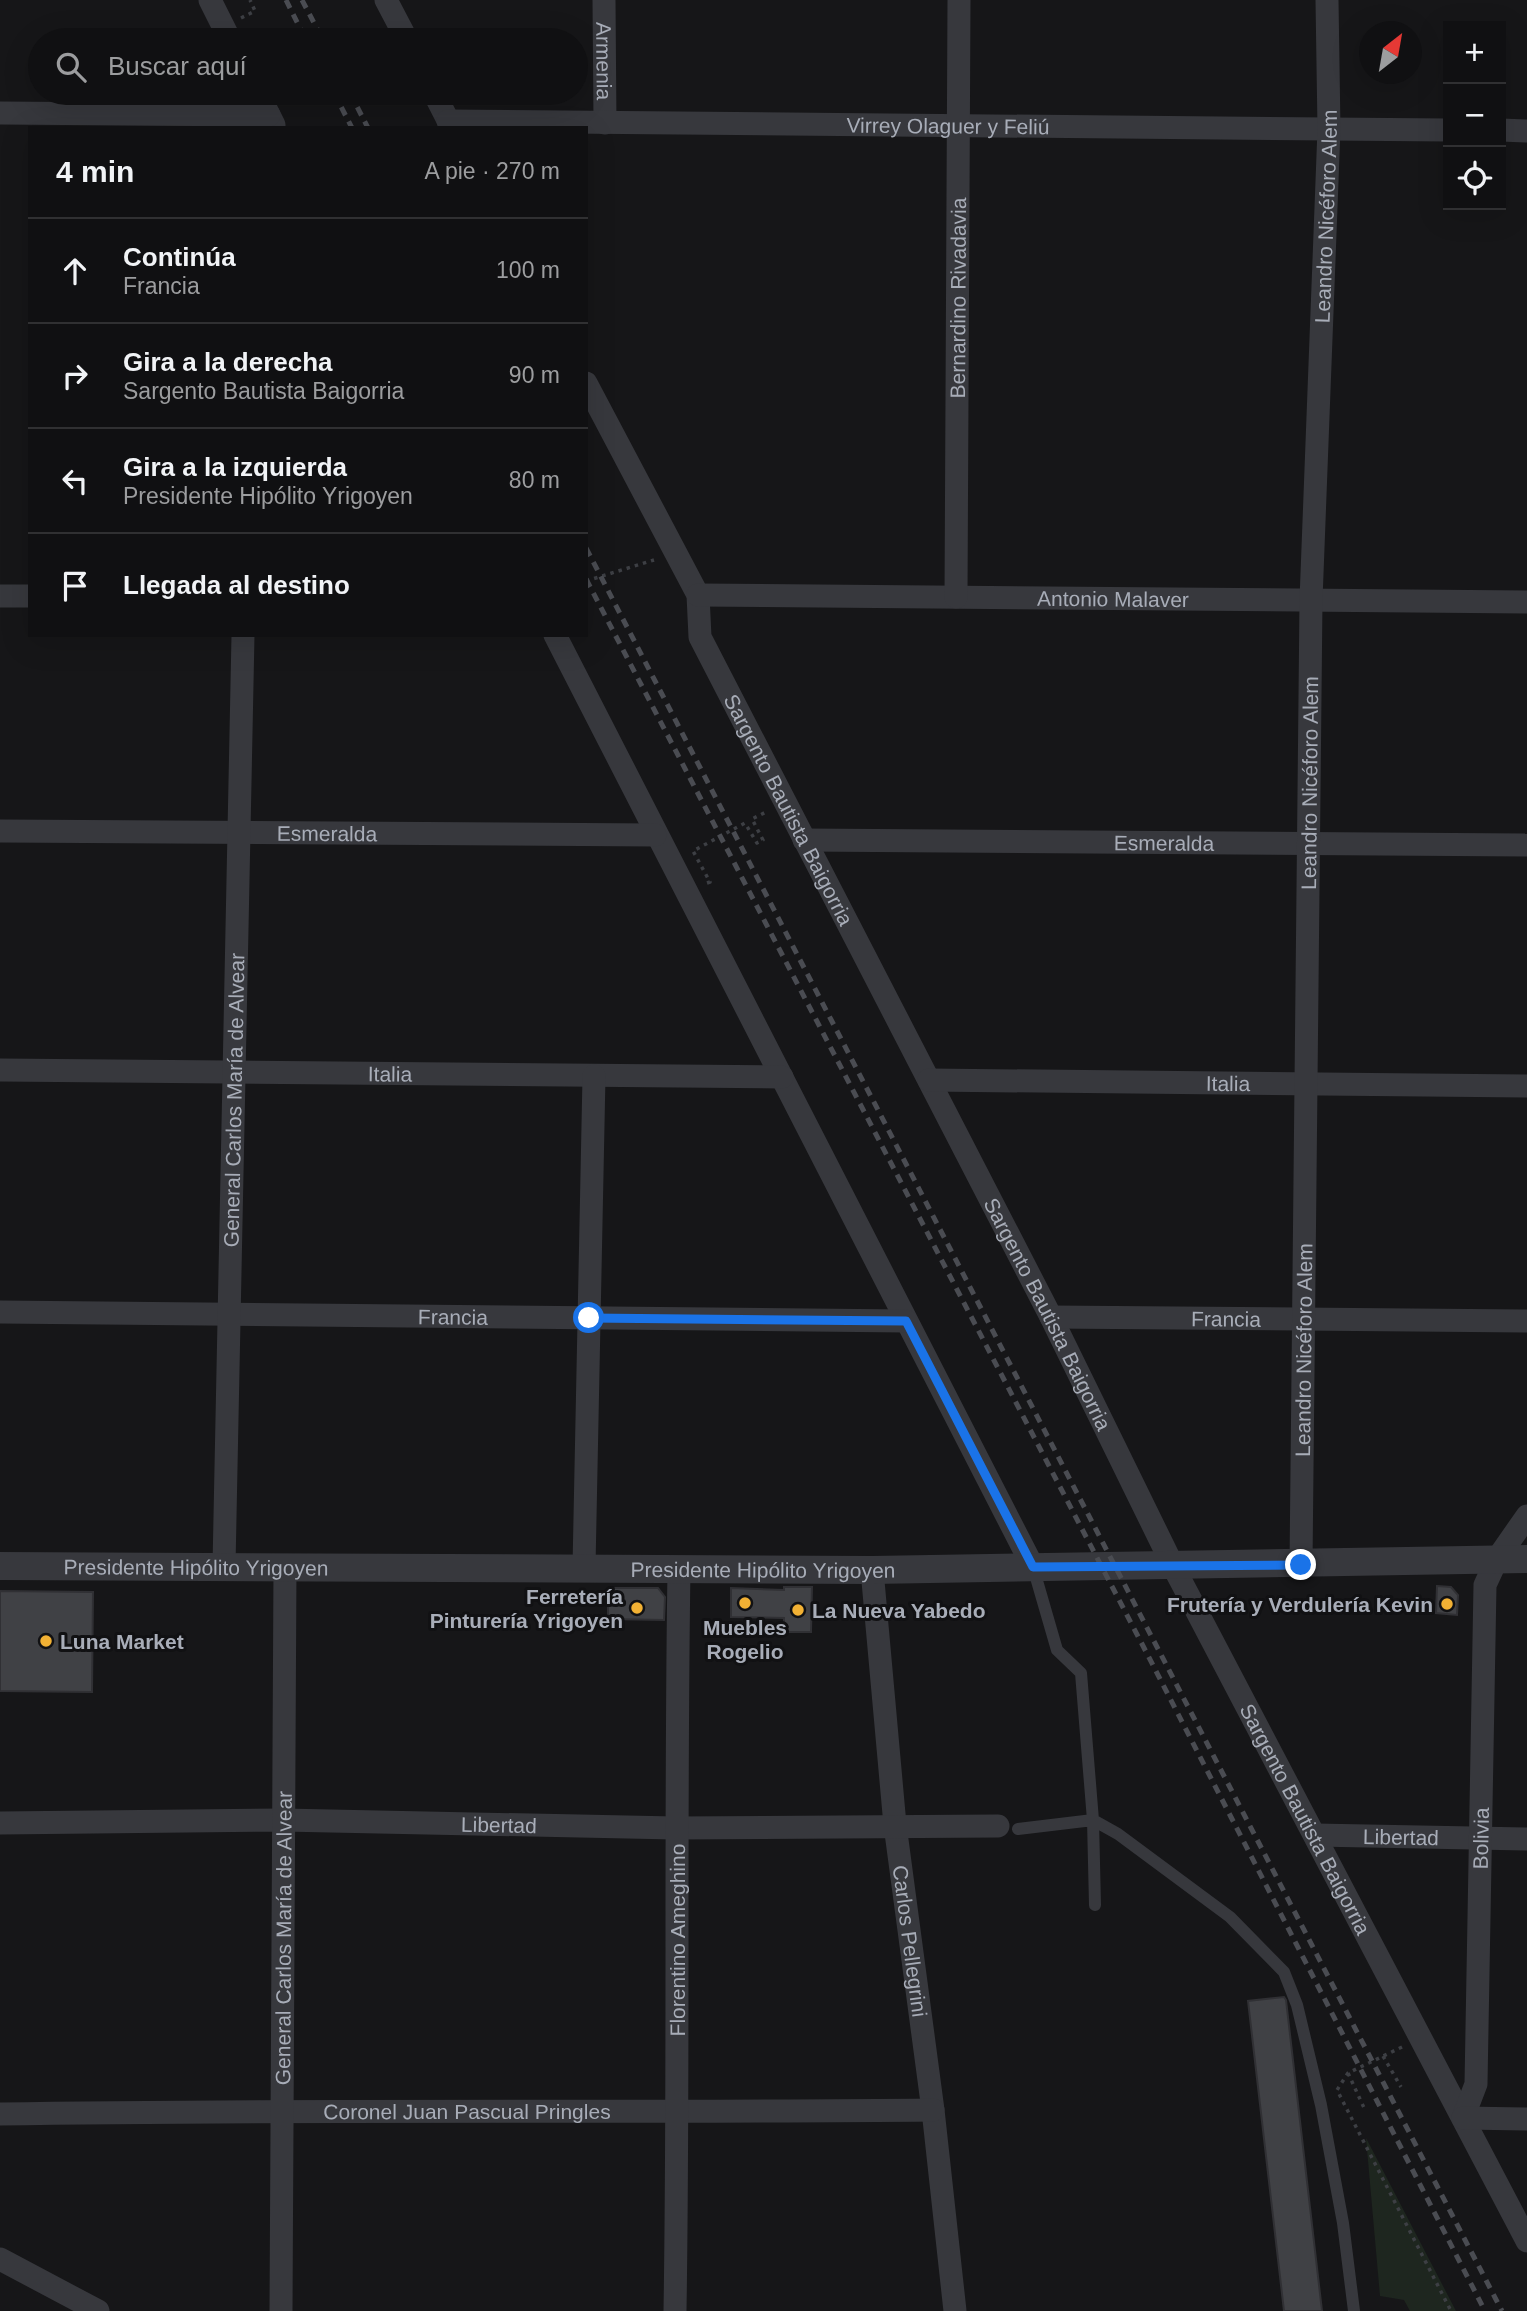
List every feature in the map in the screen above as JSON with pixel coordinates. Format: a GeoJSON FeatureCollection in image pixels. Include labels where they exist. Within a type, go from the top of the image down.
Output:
{"type":"FeatureCollection","features":[{"type":"Feature","properties":{"kind":"street"},"geometry":{"type":"LineString","coordinates":[[209,0],[224,28]]}},
{"type":"Feature","properties":{"kind":"street"},"geometry":{"type":"LineString","coordinates":[[386,0],[401,28]]}},
{"type":"Feature","properties":{"kind":"street","name":"Armenia"},"geometry":{"type":"LineString","coordinates":[[604,0],[605,122]]}},
{"type":"Feature","properties":{"kind":"street","name":"Bernardino Rivadavia"},"geometry":{"type":"LineString","coordinates":[[956,597],[960,0]]}},
{"type":"Feature","properties":{"kind":"street","name":"Leandro Nicéforo Alem"},"geometry":{"type":"LineString","coordinates":[[1301,1565],[1311,600],[1329,129],[1327,0]]}},
{"type":"Feature","properties":{"kind":"street"},"geometry":{"type":"LineString","coordinates":[[0,113],[272,122],[264,105]]}},
{"type":"Feature","properties":{"kind":"street"},"geometry":{"type":"LineString","coordinates":[[440,105],[450,124]]}},
{"type":"Feature","properties":{"kind":"street","name":"Virrey Olaguer y Feliú"},"geometry":{"type":"LineString","coordinates":[[450,124],[605,122],[1443,130]]}},
{"type":"Feature","properties":{"kind":"street"},"geometry":{"type":"LineString","coordinates":[[1506,130],[1527,131]]}},
{"type":"Feature","properties":{"kind":"street","name":"Sargento Bautista Baigorria"},"geometry":{"type":"LineString","coordinates":[[588,387],[698,595],[700,637],[1051,1317],[1173,1566],[1422,2036],[1527,2241]]}},
{"type":"Feature","properties":{"kind":"street","name":"Antonio Malaver"},"geometry":{"type":"LineString","coordinates":[[698,595],[1527,602]]}},
{"type":"Feature","properties":{"kind":"street"},"geometry":{"type":"LineString","coordinates":[[0,596],[28,596]]}},
{"type":"Feature","properties":{"kind":"street","name":"General Carlos María de Alvear"},"geometry":{"type":"LineString","coordinates":[[224,1566],[243,637]]}},
{"type":"Feature","properties":{"kind":"street"},"geometry":{"type":"LineString","coordinates":[[556,637],[655,835],[1033,1567]]}},
{"type":"Feature","properties":{"kind":"street","name":"Esmeralda"},"geometry":{"type":"LineString","coordinates":[[0,831],[655,835]]}},
{"type":"Feature","properties":{"kind":"street","name":"Esmeralda"},"geometry":{"type":"LineString","coordinates":[[804,840],[1527,845]]}},
{"type":"Feature","properties":{"kind":"street","name":"Italia"},"geometry":{"type":"LineString","coordinates":[[0,1070],[782,1077]]}},
{"type":"Feature","properties":{"kind":"street"},"geometry":{"type":"LineString","coordinates":[[584,1567],[594,1076]]}},
{"type":"Feature","properties":{"kind":"street","name":"Italia"},"geometry":{"type":"LineString","coordinates":[[929,1080],[1527,1086]]}},
{"type":"Feature","properties":{"kind":"street","name":"Francia"},"geometry":{"type":"LineString","coordinates":[[0,1312],[906,1321]]}},
{"type":"Feature","properties":{"kind":"street","name":"Francia"},"geometry":{"type":"LineString","coordinates":[[1051,1317],[1527,1321]]}},
{"type":"Feature","properties":{"kind":"street","name":"Bolivia"},"geometry":{"type":"LineString","coordinates":[[1463,2118],[1476,2084],[1485,1585],[1497,1559],[1527,1516]]}},
{"type":"Feature","properties":{"kind":"street","name":"Presidente Hipólito Yrigoyen"},"geometry":{"type":"LineString","coordinates":[[0,1566],[872,1570],[1301,1565],[1527,1559]]}},
{"type":"Feature","properties":{"kind":"street","name":"General Carlos María de Alvear"},"geometry":{"type":"LineString","coordinates":[[281,2311],[285,1566]]}},
{"type":"Feature","properties":{"kind":"street","name":"Florentino Ameghino"},"geometry":{"type":"LineString","coordinates":[[675,2311],[678,2112],[675,1828],[679,1570]]}},
{"type":"Feature","properties":{"kind":"street","name":"Carlos Pellegrini"},"geometry":{"type":"LineString","coordinates":[[872,1570],[895,1825],[933,2110],[955,2311]]}},
{"type":"Feature","properties":{"kind":"street","name":"Libertad"},"geometry":{"type":"LineString","coordinates":[[0,1823],[283,1820],[675,1828],[895,1825],[1008,1827]]}},
{"type":"Feature","properties":{"kind":"street","name":"Libertad"},"geometry":{"type":"LineString","coordinates":[[1315,1835],[1527,1839]]}},
{"type":"Feature","properties":{"kind":"street","name":"Coronel Juan Pascual Pringles"},"geometry":{"type":"LineString","coordinates":[[0,2114],[283,2110],[933,2110]]}},
{"type":"Feature","properties":{"kind":"street"},"geometry":{"type":"LineString","coordinates":[[1463,2118],[1527,2119]]}},
{"type":"Feature","properties":{"kind":"street"},"geometry":{"type":"LineString","coordinates":[[0,2259],[98,2311]]}},
{"type":"Feature","properties":{"kind":"lane"},"geometry":{"type":"LineString","coordinates":[[1033,1567],[1057,1650],[1082,1673],[1093,1820],[1095,1905]]}},
{"type":"Feature","properties":{"kind":"lane"},"geometry":{"type":"LineString","coordinates":[[1008,1827],[1093,1820],[1118,1834],[1230,1917],[1284,1972],[1297,2005],[1321,2105],[1343,2223],[1354,2311]]}},
{"type":"Feature","properties":{"kind":"path"},"geometry":{"type":"LineString","coordinates":[[588,580],[676,553]]}},
{"type":"Feature","properties":{"kind":"path"},"geometry":{"type":"LineString","coordinates":[[703,885],[710,882],[693,851],[746,823],[757,843],[763,840],[752,820],[784,802]]}},
{"type":"Feature","properties":{"kind":"path"},"geometry":{"type":"LineString","coordinates":[[1422,2036],[1348,2073],[1337,2090],[1451,2311]]}},
{"type":"Feature","properties":{"kind":"path"},"geometry":{"type":"LineString","coordinates":[[1383,2056],[1401,2087]]}},
{"type":"Feature","properties":{"kind":"path"},"geometry":{"type":"LineString","coordinates":[[1348,2073],[1365,2110]]}},
{"type":"Feature","properties":{"kind":"shaded area"},"geometry":{"type":"Polygon","coordinates":[[[1366,2138],[1456,2311],[1410,2311],[1404,2300],[1380,2296],[1366,2138]]]}},
{"type":"Feature","properties":{"kind":"building","name":"Frutería y Verdulería Kevin"},"geometry":{"type":"Polygon","coordinates":[[[1437,1586],[1451,1587],[1458,1595],[1457,1615],[1436,1613],[1437,1586]]]}},
{"type":"Feature","properties":{"kind":"building"},"geometry":{"type":"Polygon","coordinates":[[[784,1587],[812,1587],[811,1632],[784,1632],[784,1618],[731,1617],[731,1588],[784,1590],[784,1587]]]}},
{"type":"Feature","properties":{"kind":"building","name":"Ferretería Pinturería Yrigoyen"},"geometry":{"type":"Polygon","coordinates":[[[608,1588],[658,1588],[665,1597],[664,1620],[608,1619],[608,1588]]]}},
{"type":"Feature","properties":{"kind":"building","name":"Luna Market"},"geometry":{"type":"Polygon","coordinates":[[[0,1591],[93,1592],[92,1692],[0,1691],[0,1591]]]}},
{"type":"Feature","properties":{"kind":"building"},"geometry":{"type":"Polygon","coordinates":[[[1284,1997],[1322,2311],[1284,2311],[1248,2001],[1284,1997]]]}},
{"type":"Feature","properties":{"kind":"railway"},"geometry":{"type":"LineString","coordinates":[[286,0],[300,28]]}},
{"type":"Feature","properties":{"kind":"railway"},"geometry":{"type":"LineString","coordinates":[[302,0],[317,28]]}},
{"type":"Feature","properties":{"kind":"railway"},"geometry":{"type":"LineString","coordinates":[[340,105],[351,126]]}},
{"type":"Feature","properties":{"kind":"railway"},"geometry":{"type":"LineString","coordinates":[[356,105],[367,126]]}},
{"type":"Feature","properties":{"kind":"railway"},"geometry":{"type":"LineString","coordinates":[[588,552],[1502,2311]]}},
{"type":"Feature","properties":{"kind":"railway"},"geometry":{"type":"LineString","coordinates":[[588,583],[1141,1642],[1485,2311]]}},
{"type":"Feature","properties":{"kind":"place","name":"Muebles Rogelio"},"geometry":{"type":"Point","coordinates":[745,1603]}},
{"type":"Feature","properties":{"kind":"place","name":"Frutería y Verdulería Kevin"},"geometry":{"type":"Point","coordinates":[1447,1604]}},
{"type":"Feature","properties":{"kind":"place","name":"Ferretería Pinturería Yrigoyen"},"geometry":{"type":"Point","coordinates":[637,1608]}},
{"type":"Feature","properties":{"kind":"place","name":"La Nueva Yabedo"},"geometry":{"type":"Point","coordinates":[798,1610]}},
{"type":"Feature","properties":{"kind":"place","name":"Luna Market"},"geometry":{"type":"Point","coordinates":[46,1641]}},
{"type":"Feature","properties":{"kind":"route"},"geometry":{"type":"LineString","coordinates":[[589,1318],[906,1321],[1033,1567],[1301,1565]]}}]}
